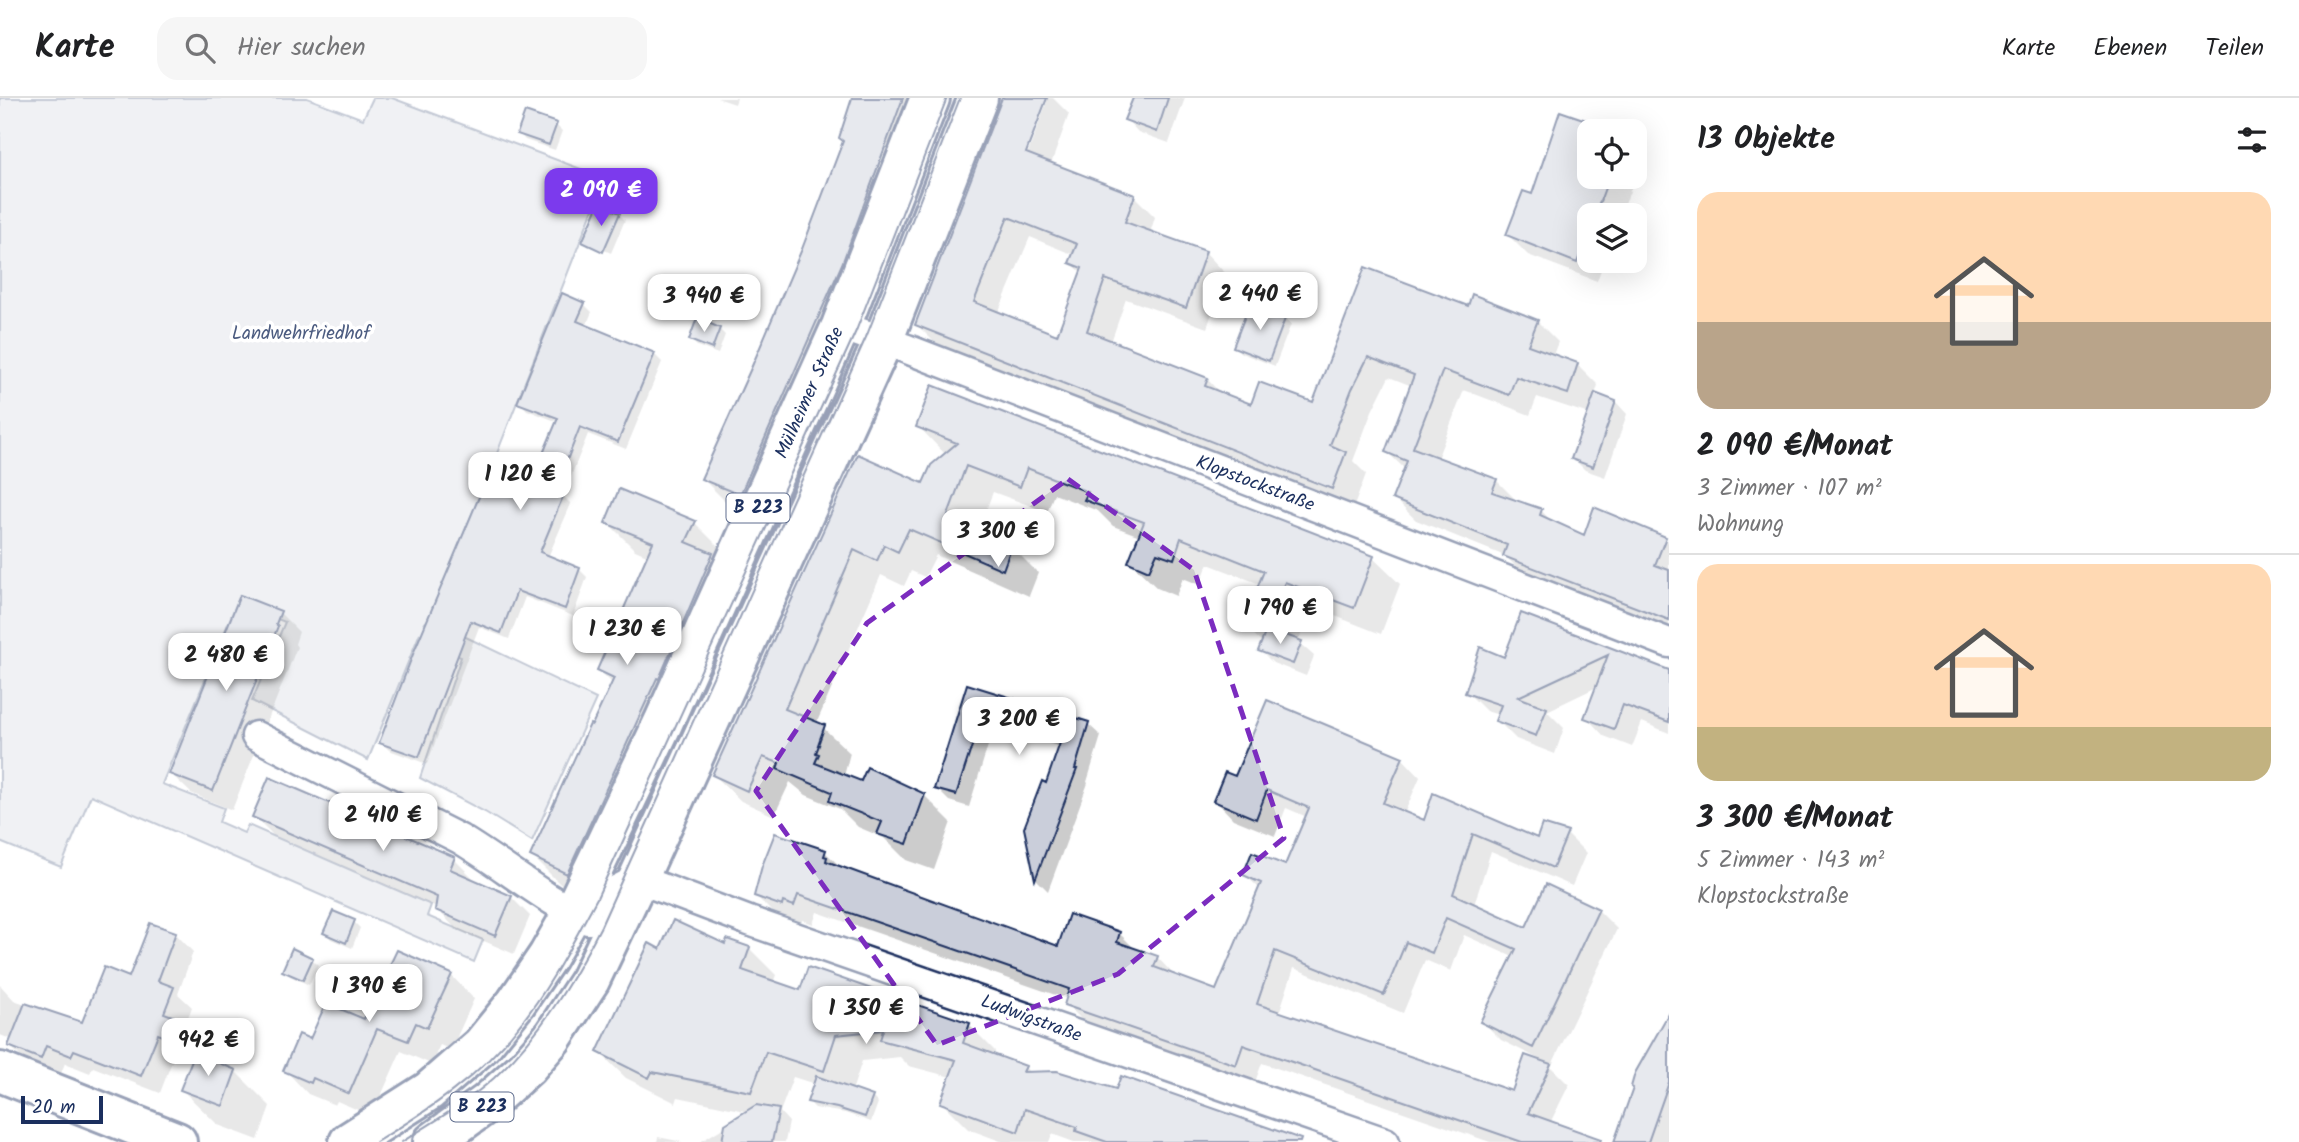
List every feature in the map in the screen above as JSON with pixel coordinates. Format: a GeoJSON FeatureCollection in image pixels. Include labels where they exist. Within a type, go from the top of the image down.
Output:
{"type":"FeatureCollection","features":[{"type":"Feature","properties":{"kind":"main road","name":"Mülheimer Straße"},"geometry":{"type":"LineString","coordinates":[[349,1142],[429,1091],[482,1045],[523,993],[573,912],[663,723],[841,326],[930,98]]}},
{"type":"Feature","properties":{"kind":"main road","name":"B 223"},"geometry":{"type":"LineString","coordinates":[[433,1142],[507,1086],[552,1038],[590,980],[883,341],[978,98]]}},
{"type":"Feature","properties":{"kind":"main road"},"geometry":{"type":"LineString","coordinates":[[0,1072],[177,1142]]}},
{"type":"Feature","properties":{"kind":"street","name":"Klopstockstraße"},"geometry":{"type":"LineString","coordinates":[[841,326],[1669,643]]}},
{"type":"Feature","properties":{"kind":"street"},"geometry":{"type":"LineString","coordinates":[[256,736],[460,839],[538,892],[613,931]]}},
{"type":"Feature","properties":{"kind":"street"},"geometry":{"type":"LineString","coordinates":[[573,912],[638,879]]}},
{"type":"Feature","properties":{"kind":"street","name":"Ludwigstraße"},"geometry":{"type":"LineString","coordinates":[[638,879],[1385,1142]]}},
{"type":"Feature","properties":{"kind":"highlighted area"},"geometry":{"type":"Polygon","coordinates":[[[1068,479],[1194,570],[1284,838],[1118,974],[937,1045],[756,791],[867,623],[1068,479]]]}},
{"type":"Feature","properties":{"kind":"green space","name":"Landwehrfriedhof"},"geometry":{"type":"Polygon","coordinates":[[[0,98],[307,98],[363,119],[373,98],[392,98],[605,178],[492,466],[425,623],[447,628],[596,699],[532,841],[485,812],[420,778],[461,657],[418,642],[420,633],[368,760],[252,701],[285,622],[237,602],[162,784],[224,808],[219,822],[244,833],[248,825],[431,905],[427,916],[483,940],[474,962],[91,795],[61,867],[0,842],[0,98]]]}},
{"type":"Feature","properties":{"kind":"building"},"geometry":{"type":"Polygon","coordinates":[[[852,98],[903,98],[842,264],[740,495],[701,479],[802,249],[843,141],[839,138],[852,98]]]}},
{"type":"Feature","properties":{"kind":"building"},"geometry":{"type":"Polygon","coordinates":[[[1002,98],[1047,98],[1026,153],[1135,195],[1125,222],[1206,251],[1186,308],[1105,279],[1087,331],[1208,378],[1205,386],[1251,404],[1259,382],[1313,402],[1365,267],[1468,306],[1472,294],[1538,320],[1528,345],[1578,363],[1568,394],[1516,377],[1509,395],[1443,370],[1413,448],[1497,479],[1492,492],[1542,509],[1540,515],[1584,535],[1594,507],[1666,537],[1655,565],[1669,570],[1669,620],[1503,556],[1507,545],[1392,499],[1407,461],[1385,452],[1414,375],[1368,357],[1330,445],[1346,452],[1332,489],[915,325],[1002,98]],[[1008,217],[974,302],[1057,335],[1082,268],[1069,263],[1077,244],[1008,217]]]}},
{"type":"Feature","properties":{"kind":"building"},"geometry":{"type":"Polygon","coordinates":[[[1133,98],[1168,98],[1157,132],[1124,120],[1133,98]]]}},
{"type":"Feature","properties":{"kind":"building"},"geometry":{"type":"Polygon","coordinates":[[[1560,111],[1583,119],[1577,119],[1577,189],[1605,189],[1599,203],[1577,203],[1577,263],[1506,235],[1523,191],[1532,194],[1560,111]]]}},
{"type":"Feature","properties":{"kind":"building"},"geometry":{"type":"Polygon","coordinates":[[[525,112],[557,123],[549,145],[517,134],[525,112]]]}},
{"type":"Feature","properties":{"kind":"building"},"geometry":{"type":"Polygon","coordinates":[[[599,204],[620,213],[603,252],[582,242],[599,204]]]}},
{"type":"Feature","properties":{"kind":"building"},"geometry":{"type":"Polygon","coordinates":[[[562,293],[585,303],[577,321],[655,353],[618,442],[580,427],[555,491],[564,494],[540,552],[580,568],[565,609],[517,591],[501,633],[471,621],[419,757],[379,743],[415,649],[492,466],[531,482],[558,418],[517,403],[562,293]]]}},
{"type":"Feature","properties":{"kind":"building"},"geometry":{"type":"Polygon","coordinates":[[[1250,303],[1286,316],[1269,361],[1233,347],[1250,303]]]}},
{"type":"Feature","properties":{"kind":"building"},"geometry":{"type":"Polygon","coordinates":[[[697,318],[720,328],[712,349],[689,340],[697,318]]]}},
{"type":"Feature","properties":{"kind":"building"},"geometry":{"type":"Polygon","coordinates":[[[932,385],[1374,556],[1354,608],[1285,582],[1264,634],[1242,625],[1264,571],[1181,538],[1174,559],[1157,553],[1149,571],[1128,562],[1144,522],[1084,500],[1088,492],[1027,468],[1020,487],[966,466],[948,515],[1012,545],[1003,570],[909,529],[898,552],[884,545],[877,561],[854,550],[785,709],[825,725],[815,763],[861,781],[867,767],[925,794],[907,844],[877,834],[882,822],[829,801],[832,792],[777,769],[779,763],[763,757],[747,791],[712,775],[858,454],[923,483],[931,465],[957,443],[916,427],[932,385]]]}},
{"type":"Feature","properties":{"kind":"building"},"geometry":{"type":"Polygon","coordinates":[[[1595,393],[1616,401],[1593,467],[1571,459],[1595,393]]]}},
{"type":"Feature","properties":{"kind":"building"},"geometry":{"type":"Polygon","coordinates":[[[619,489],[696,521],[686,542],[713,553],[659,679],[657,678],[567,874],[530,856],[614,678],[597,670],[653,542],[605,523],[619,489]]]}},
{"type":"Feature","properties":{"kind":"building"},"geometry":{"type":"Polygon","coordinates":[[[240,595],[281,611],[276,624],[278,626],[213,791],[169,774],[240,595]]]}},
{"type":"Feature","properties":{"kind":"building"},"geometry":{"type":"Polygon","coordinates":[[[1521,613],[1669,670],[1669,722],[1623,705],[1614,729],[1584,718],[1608,655],[1518,697],[1547,708],[1536,736],[1495,721],[1501,705],[1465,693],[1480,647],[1504,657],[1521,613]]]}},
{"type":"Feature","properties":{"kind":"building"},"geometry":{"type":"Polygon","coordinates":[[[1267,628],[1302,641],[1293,664],[1258,651],[1267,628]]]}},
{"type":"Feature","properties":{"kind":"building"},"geometry":{"type":"Polygon","coordinates":[[[967,684],[1089,722],[1077,769],[1035,880],[1024,828],[1042,781],[1046,783],[1061,740],[982,715],[956,795],[934,789],[967,684]]]}},
{"type":"Feature","properties":{"kind":"building"},"geometry":{"type":"Polygon","coordinates":[[[1267,700],[1403,757],[1383,803],[1424,820],[1433,793],[1537,838],[1542,824],[1568,832],[1553,868],[1473,834],[1453,894],[1526,927],[1546,884],[1599,909],[1533,1048],[1480,1022],[1516,949],[1446,918],[1432,953],[1406,942],[1384,995],[1275,951],[1257,1004],[1512,1091],[1525,1055],[1551,1064],[1528,1113],[1601,1139],[1600,1142],[1522,1142],[1243,1045],[1236,1065],[1064,1005],[1069,989],[995,963],[798,895],[794,906],[783,902],[782,906],[754,896],[775,833],[826,850],[826,861],[1058,946],[1069,914],[1120,932],[1117,942],[1158,956],[1154,967],[1216,990],[1261,883],[1243,875],[1252,852],[1285,865],[1309,808],[1267,790],[1256,819],[1213,801],[1225,772],[1235,776],[1267,700]]]}},
{"type":"Feature","properties":{"kind":"building"},"geometry":{"type":"Polygon","coordinates":[[[269,777],[455,857],[450,869],[512,896],[495,936],[435,910],[437,897],[252,817],[269,777]]]}},
{"type":"Feature","properties":{"kind":"building"},"geometry":{"type":"Polygon","coordinates":[[[333,911],[355,920],[346,943],[323,933],[333,911]]]}},
{"type":"Feature","properties":{"kind":"building"},"geometry":{"type":"Polygon","coordinates":[[[673,920],[725,944],[727,939],[750,947],[742,970],[800,990],[808,967],[970,1023],[963,1043],[1026,1066],[1023,1072],[1057,1071],[1116,1089],[1121,1076],[1301,1139],[1300,1142],[1107,1142],[1076,1131],[1077,1127],[1025,1109],[1018,1132],[940,1103],[956,1060],[880,1040],[883,1030],[836,1035],[824,1071],[766,1052],[751,1092],[652,1072],[649,1078],[597,1052],[649,943],[660,949],[673,920]]]}},
{"type":"Feature","properties":{"kind":"building"},"geometry":{"type":"Polygon","coordinates":[[[150,923],[176,932],[158,981],[174,987],[164,1013],[198,1025],[190,1047],[158,1034],[141,1076],[74,1050],[71,1056],[46,1046],[41,1059],[8,1046],[25,1003],[82,1022],[104,967],[129,977],[150,923]]]}},
{"type":"Feature","properties":{"kind":"building"},"geometry":{"type":"Polygon","coordinates":[[[292,948],[313,958],[303,980],[282,971],[292,948]]]}},
{"type":"Feature","properties":{"kind":"building"},"geometry":{"type":"Polygon","coordinates":[[[397,950],[452,974],[427,1028],[416,1023],[408,1041],[377,1029],[349,1094],[313,1078],[311,1083],[283,1071],[299,1034],[310,1039],[326,1003],[364,1019],[397,950]]]}},
{"type":"Feature","properties":{"kind":"building"},"geometry":{"type":"Polygon","coordinates":[[[1669,1013],[1669,1082],[1648,1142],[1614,1142],[1633,1088],[1631,1087],[1635,1073],[1669,1013]]]}},
{"type":"Feature","properties":{"kind":"building"},"geometry":{"type":"Polygon","coordinates":[[[197,1047],[216,1054],[214,1061],[236,1070],[223,1106],[180,1090],[197,1047]]]}},
{"type":"Feature","properties":{"kind":"building"},"geometry":{"type":"Polygon","coordinates":[[[816,1076],[873,1096],[865,1117],[807,1102],[816,1076]]]}},
{"type":"Feature","properties":{"kind":"building"},"geometry":{"type":"Polygon","coordinates":[[[756,1105],[779,1109],[772,1142],[722,1142],[725,1124],[756,1105]]]}},
{"type":"Feature","properties":{"kind":"tram line"},"geometry":{"type":"LineString","coordinates":[[376,1142],[453,1091],[487,1061],[530,1012],[561,964],[597,898],[856,331],[947,98]]}},
{"type":"Feature","properties":{"kind":"tram line"},"geometry":{"type":"LineString","coordinates":[[402,1142],[472,1096],[511,1061],[541,1025],[590,947],[867,335],[960,98]]}}]}
